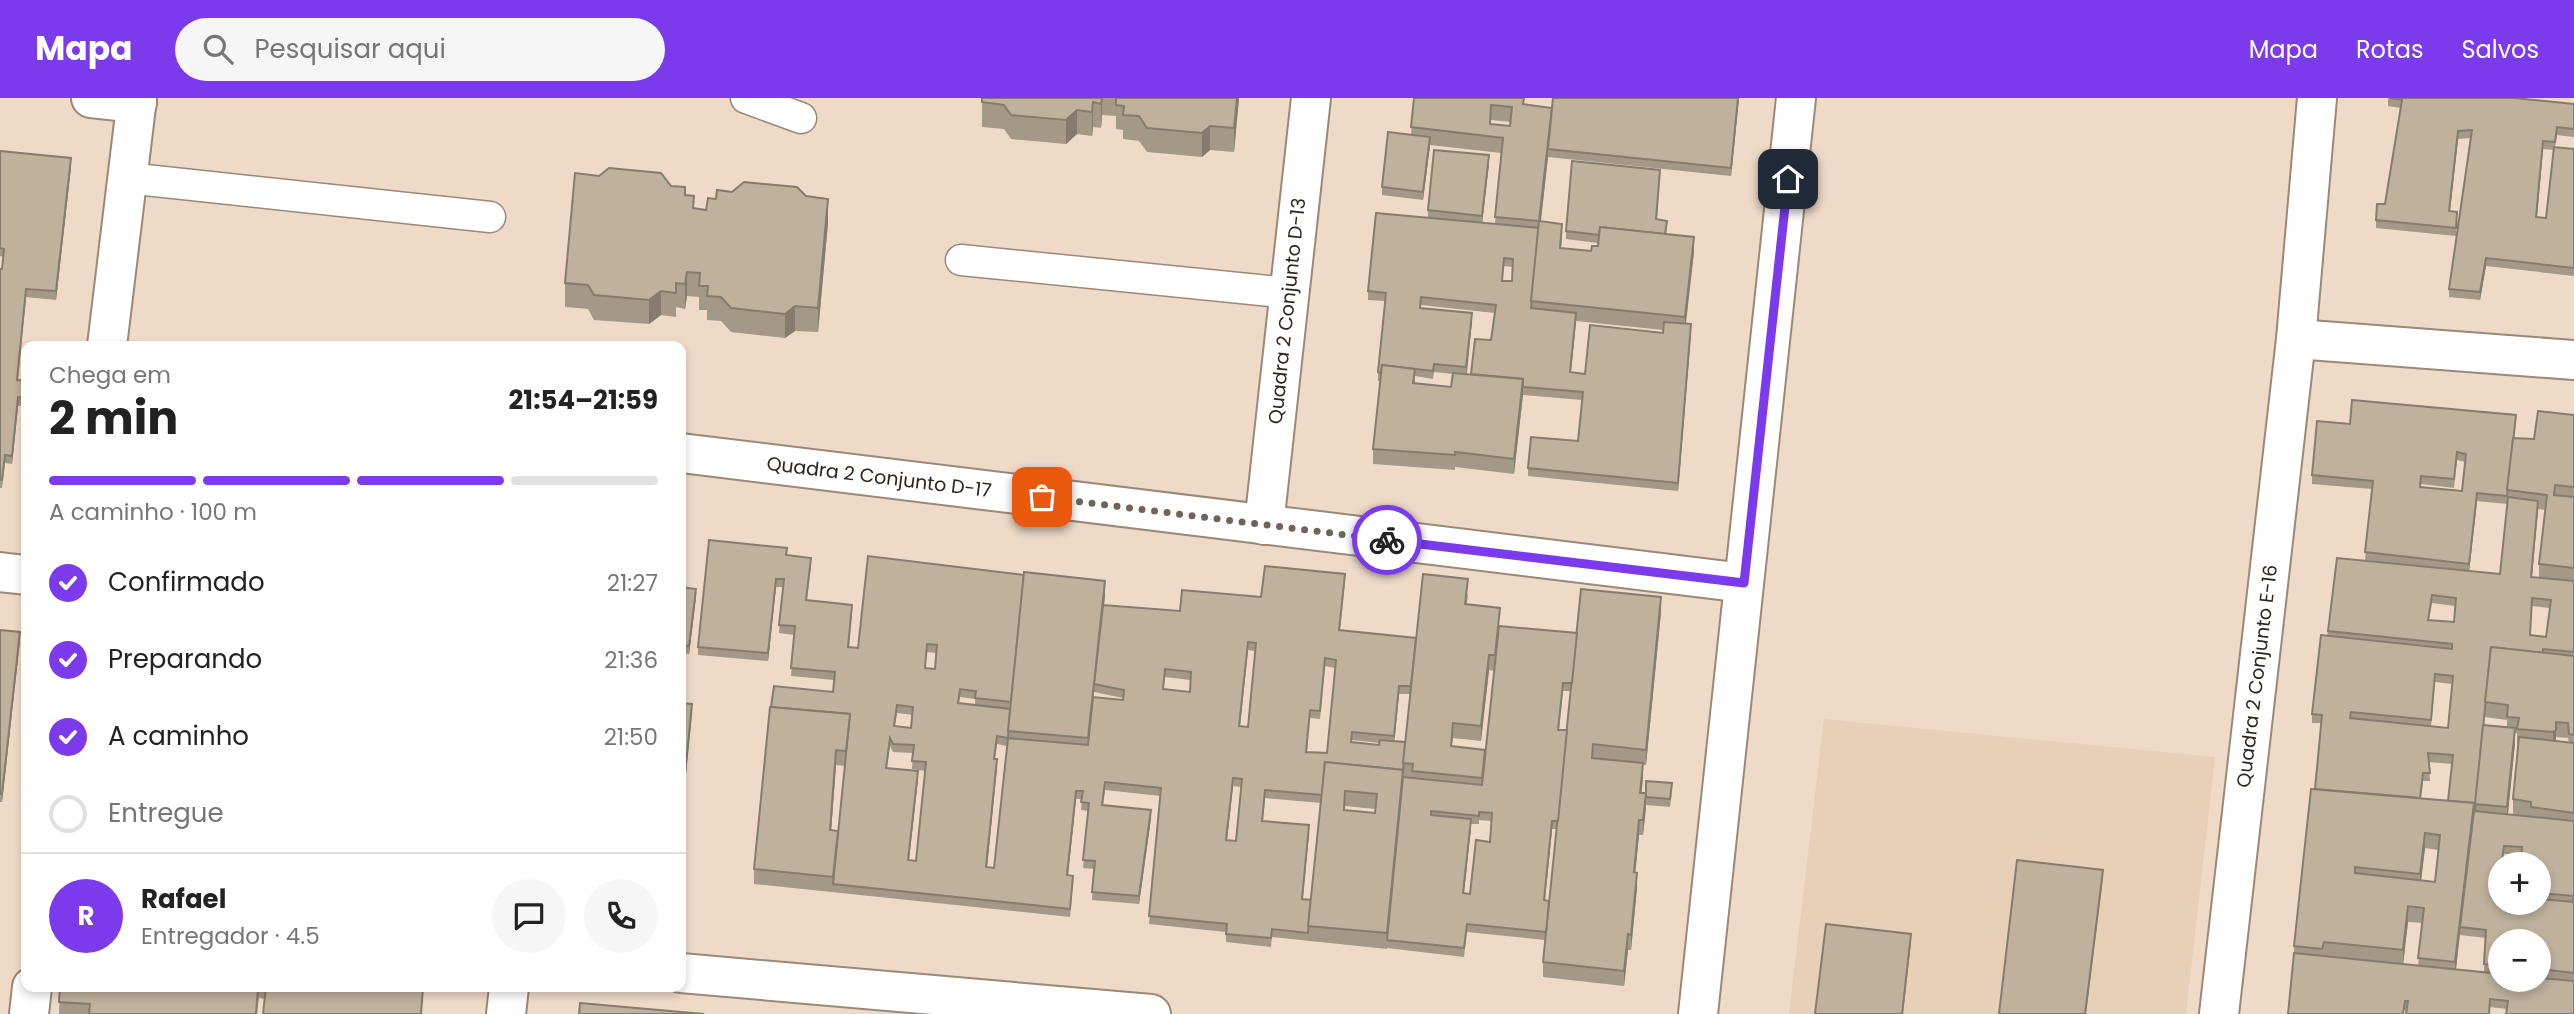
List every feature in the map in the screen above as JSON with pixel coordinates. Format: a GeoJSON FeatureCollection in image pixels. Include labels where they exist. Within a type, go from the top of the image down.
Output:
{"type":"FeatureCollection","features":[{"type":"Feature","properties":{"kind":"street"},"geometry":{"type":"LineString","coordinates":[[91,98],[137,100],[108,341]]}},
{"type":"Feature","properties":{"kind":"street","name":"Quadra 2 Conjunto D-13"},"geometry":{"type":"LineString","coordinates":[[1264,525],[1311,98]]}},
{"type":"Feature","properties":{"kind":"street"},"geometry":{"type":"LineString","coordinates":[[1698,1014],[1796,98]]}},
{"type":"Feature","properties":{"kind":"street","name":"Quadra 2 Conjunto E-16"},"geometry":{"type":"LineString","coordinates":[[2219,1014],[2296,339],[2317,98]]}},
{"type":"Feature","properties":{"kind":"street"},"geometry":{"type":"LineString","coordinates":[[2296,339],[2574,360]]}},
{"type":"Feature","properties":{"kind":"street","name":"Quadra 2 Conjunto D-17"},"geometry":{"type":"LineString","coordinates":[[686,454],[1744,583]]}},
{"type":"Feature","properties":{"kind":"street"},"geometry":{"type":"LineString","coordinates":[[0,572],[21,574]]}},
{"type":"Feature","properties":{"kind":"street"},"geometry":{"type":"LineString","coordinates":[[686,973],[1151,1014]]}},
{"type":"Feature","properties":{"kind":"street"},"geometry":{"type":"LineString","coordinates":[[29,1014],[31,992]]}},
{"type":"Feature","properties":{"kind":"street"},"geometry":{"type":"LineString","coordinates":[[506,1014],[508,992]]}},
{"type":"Feature","properties":{"kind":"lane"},"geometry":{"type":"LineString","coordinates":[[746,98],[801,118]]}},
{"type":"Feature","properties":{"kind":"lane"},"geometry":{"type":"LineString","coordinates":[[127,178],[491,217]]}},
{"type":"Feature","properties":{"kind":"lane"},"geometry":{"type":"LineString","coordinates":[[961,260],[1289,293]]}},
{"type":"Feature","properties":{"kind":"shaded area"},"geometry":{"type":"Polygon","coordinates":[[[1824,719],[2215,757],[2186,1014],[1789,1014],[1824,719]]]}},
{"type":"Feature","properties":{"kind":"building"},"geometry":{"type":"Polygon","coordinates":[[[982,98],[1102,98],[1101,104],[1093,102],[1092,112],[1077,110],[1066,120],[1011,115],[1004,105],[982,102],[982,98]]]}},
{"type":"Feature","properties":{"kind":"building"},"geometry":{"type":"Polygon","coordinates":[[[1116,98],[1237,98],[1234,128],[1210,126],[1202,133],[1147,128],[1139,116],[1123,115],[1124,106],[1116,105],[1116,98]]]}},
{"type":"Feature","properties":{"kind":"building"},"geometry":{"type":"Polygon","coordinates":[[[1414,98],[1524,98],[1523,104],[1552,108],[1539,221],[1495,217],[1503,138],[1411,127],[1414,98]],[[1491,105],[1490,124],[1510,126],[1512,107],[1491,105]]]}},
{"type":"Feature","properties":{"kind":"building"},"geometry":{"type":"Polygon","coordinates":[[[1553,98],[1738,98],[1731,168],[1548,149],[1553,98]]]}},
{"type":"Feature","properties":{"kind":"building"},"geometry":{"type":"Polygon","coordinates":[[[2390,98],[2514,98],[2574,104],[2574,129],[2557,127],[2555,142],[2543,141],[2536,217],[2546,218],[2554,147],[2574,149],[2574,268],[2486,258],[2480,292],[2449,289],[2472,130],[2458,131],[2449,211],[2457,212],[2456,228],[2376,220],[2377,204],[2385,204],[2402,100],[2390,98]]]}},
{"type":"Feature","properties":{"kind":"building"},"geometry":{"type":"Polygon","coordinates":[[[1388,132],[1430,137],[1423,192],[1382,187],[1388,132]]]}},
{"type":"Feature","properties":{"kind":"building"},"geometry":{"type":"Polygon","coordinates":[[[1434,150],[1489,155],[1482,216],[1428,210],[1434,150]]]}},
{"type":"Feature","properties":{"kind":"building"},"geometry":{"type":"Polygon","coordinates":[[[0,151],[71,158],[56,291],[26,289],[17,380],[21,380],[21,397],[18,397],[12,456],[5,455],[2,480],[0,269],[4,249],[0,248],[0,151]]]}},
{"type":"Feature","properties":{"kind":"building"},"geometry":{"type":"Polygon","coordinates":[[[1572,161],[1660,170],[1656,219],[1667,221],[1665,234],[1600,227],[1599,235],[1566,231],[1572,161]]]}},
{"type":"Feature","properties":{"kind":"building"},"geometry":{"type":"Polygon","coordinates":[[[609,168],[661,173],[671,186],[685,187],[685,195],[694,196],[693,208],[706,210],[708,198],[716,199],[717,190],[732,192],[744,182],[797,187],[806,196],[828,199],[818,308],[795,306],[785,314],[731,308],[721,297],[707,296],[708,286],[699,286],[700,273],[687,272],[685,284],[676,283],[676,293],[661,291],[649,300],[594,295],[588,285],[565,283],[575,173],[599,176],[609,168]]]}},
{"type":"Feature","properties":{"kind":"building"},"geometry":{"type":"Polygon","coordinates":[[[1376,213],[1539,228],[1531,308],[1576,313],[1570,372],[1585,374],[1590,325],[1663,333],[1664,322],[1691,324],[1678,483],[1528,468],[1531,437],[1578,441],[1583,392],[1523,387],[1523,379],[1471,374],[1475,339],[1491,340],[1496,305],[1421,297],[1420,308],[1472,313],[1466,367],[1434,364],[1433,371],[1382,365],[1381,373],[1378,372],[1386,293],[1368,291],[1376,213]],[[1504,258],[1502,281],[1512,281],[1513,259],[1504,258]]]}},
{"type":"Feature","properties":{"kind":"building"},"geometry":{"type":"Polygon","coordinates":[[[1539,221],[1562,224],[1560,248],[1591,251],[1592,246],[1598,246],[1600,227],[1694,237],[1685,317],[1531,301],[1539,221]]]}},
{"type":"Feature","properties":{"kind":"building"},"geometry":{"type":"Polygon","coordinates":[[[1382,365],[1415,369],[1413,383],[1451,387],[1453,373],[1523,379],[1514,459],[1455,452],[1455,455],[1373,449],[1382,365]]]}},
{"type":"Feature","properties":{"kind":"building"},"geometry":{"type":"Polygon","coordinates":[[[2352,400],[2516,415],[2507,496],[2477,493],[2469,564],[2365,552],[2373,481],[2312,475],[2317,421],[2350,424],[2352,400]],[[2457,452],[2454,479],[2421,476],[2420,487],[2462,491],[2466,454],[2457,452]]]}},
{"type":"Feature","properties":{"kind":"building"},"geometry":{"type":"Polygon","coordinates":[[[2538,411],[2574,415],[2574,487],[2555,485],[2554,495],[2574,497],[2574,568],[2539,564],[2547,495],[2507,490],[2513,438],[2534,439],[2538,411]]]}},
{"type":"Feature","properties":{"kind":"building"},"geometry":{"type":"Polygon","coordinates":[[[2508,497],[2538,501],[2531,577],[2574,581],[2574,652],[2543,649],[2543,653],[2491,647],[2475,810],[2474,803],[2448,801],[2453,755],[2428,753],[2430,773],[2423,773],[2420,798],[2315,789],[2322,715],[2312,714],[2321,635],[2452,649],[2452,644],[2328,631],[2337,558],[2500,574],[2508,497]],[[2432,595],[2428,620],[2454,622],[2456,598],[2432,595]],[[2532,598],[2530,635],[2546,637],[2551,600],[2532,598]],[[2435,674],[2431,720],[2351,712],[2350,718],[2448,728],[2453,676],[2435,674]]]}},
{"type":"Feature","properties":{"kind":"building"},"geometry":{"type":"Polygon","coordinates":[[[709,540],[787,548],[786,555],[811,558],[806,600],[852,605],[848,647],[858,648],[868,556],[1024,575],[1011,702],[975,698],[976,691],[960,689],[958,703],[1010,709],[1008,738],[1088,745],[1093,697],[1123,700],[1124,690],[1094,684],[1103,605],[1180,611],[1182,590],[1261,597],[1265,566],[1345,574],[1339,630],[1416,638],[1411,686],[1399,686],[1394,736],[1352,732],[1351,742],[1379,745],[1380,740],[1405,742],[1403,774],[1403,770],[1325,762],[1322,795],[1265,790],[1262,821],[1309,825],[1302,899],[1311,900],[1308,933],[1272,929],[1271,938],[1226,934],[1227,924],[1149,916],[1161,788],[1105,782],[1102,805],[1151,810],[1139,896],[1092,892],[1095,861],[1083,860],[1089,803],[1081,802],[1083,791],[1076,791],[1067,875],[1073,876],[1070,909],[833,884],[850,714],[771,707],[774,686],[833,692],[835,672],[791,668],[795,626],[779,625],[784,579],[776,579],[768,653],[698,647],[709,540]],[[1248,642],[1239,726],[1248,727],[1256,643],[1248,642]],[[927,644],[925,668],[935,669],[937,645],[927,644]],[[1325,658],[1320,711],[1310,710],[1306,752],[1327,753],[1336,660],[1325,658]],[[1165,669],[1163,689],[1190,692],[1191,672],[1165,669]],[[897,705],[894,726],[911,728],[913,707],[897,705]],[[997,736],[986,867],[994,868],[1008,738],[997,736]],[[890,738],[886,768],[918,771],[908,860],[916,861],[926,762],[912,761],[914,745],[893,744],[890,738]],[[1233,778],[1226,840],[1236,841],[1242,779],[1233,778]]]}},
{"type":"Feature","properties":{"kind":"building"},"geometry":{"type":"Polygon","coordinates":[[[1024,572],[1105,581],[1088,738],[1008,731],[1024,572]]]}},
{"type":"Feature","properties":{"kind":"building"},"geometry":{"type":"Polygon","coordinates":[[[1423,574],[1468,579],[1465,604],[1500,608],[1495,655],[1489,655],[1481,726],[1453,723],[1451,746],[1485,750],[1482,778],[1412,771],[1413,764],[1403,763],[1423,574]]]}},
{"type":"Feature","properties":{"kind":"building"},"geometry":{"type":"Polygon","coordinates":[[[686,588],[696,589],[689,646],[686,646],[686,588]]]}},
{"type":"Feature","properties":{"kind":"building"},"geometry":{"type":"Polygon","coordinates":[[[1581,589],[1661,597],[1646,750],[1593,744],[1592,758],[1643,763],[1640,793],[1646,793],[1643,820],[1639,820],[1631,935],[1628,934],[1624,971],[1543,962],[1581,589]]]}},
{"type":"Feature","properties":{"kind":"building"},"geometry":{"type":"Polygon","coordinates":[[[1499,626],[1577,633],[1572,683],[1563,683],[1558,730],[1567,730],[1558,821],[1552,821],[1544,900],[1549,901],[1546,932],[1467,924],[1464,948],[1387,940],[1403,777],[1482,785],[1499,626]],[[1431,811],[1431,815],[1471,819],[1463,893],[1470,894],[1476,840],[1490,842],[1492,813],[1479,812],[1479,816],[1431,811]]]}},
{"type":"Feature","properties":{"kind":"building"},"geometry":{"type":"Polygon","coordinates":[[[0,630],[20,632],[2,794],[0,794],[0,630]]]}},
{"type":"Feature","properties":{"kind":"building"},"geometry":{"type":"Polygon","coordinates":[[[2491,647],[2574,656],[2574,735],[2569,734],[2568,723],[2556,722],[2556,730],[2553,732],[2517,729],[2519,718],[2507,717],[2508,705],[2485,702],[2491,647]]]}},
{"type":"Feature","properties":{"kind":"building"},"geometry":{"type":"Polygon","coordinates":[[[686,703],[692,704],[686,765],[686,703]]]}},
{"type":"Feature","properties":{"kind":"building"},"geometry":{"type":"Polygon","coordinates":[[[770,707],[850,714],[846,751],[836,750],[830,830],[838,831],[833,877],[754,869],[770,707]]]}},
{"type":"Feature","properties":{"kind":"building"},"geometry":{"type":"Polygon","coordinates":[[[2483,725],[2515,728],[2507,807],[2475,804],[2483,725]]]}},
{"type":"Feature","properties":{"kind":"building"},"geometry":{"type":"Polygon","coordinates":[[[2519,737],[2574,743],[2574,813],[2531,807],[2531,802],[2513,799],[2519,737]]]}},
{"type":"Feature","properties":{"kind":"building"},"geometry":{"type":"Polygon","coordinates":[[[1325,762],[1403,770],[1387,933],[1308,926],[1325,762]],[[1345,791],[1344,810],[1375,813],[1377,794],[1345,791]]]}},
{"type":"Feature","properties":{"kind":"building"},"geometry":{"type":"Polygon","coordinates":[[[1646,781],[1672,783],[1670,799],[1646,797],[1646,781]]]}},
{"type":"Feature","properties":{"kind":"building"},"geometry":{"type":"Polygon","coordinates":[[[2311,789],[2474,803],[2455,962],[2418,958],[2424,908],[2408,906],[2403,950],[2324,942],[2322,949],[2294,946],[2311,789]],[[2425,833],[2420,874],[2355,867],[2355,873],[2435,882],[2440,835],[2425,833]]]}},
{"type":"Feature","properties":{"kind":"building"},"geometry":{"type":"Polygon","coordinates":[[[2474,811],[2574,821],[2574,896],[2574,973],[2551,970],[2551,929],[2488,929],[2488,964],[2484,964],[2486,930],[2460,927],[2474,811]]]}},
{"type":"Feature","properties":{"kind":"building"},"geometry":{"type":"Polygon","coordinates":[[[2017,860],[2103,870],[2085,1014],[1999,1014],[2017,860]]]}},
{"type":"Feature","properties":{"kind":"building"},"geometry":{"type":"Polygon","coordinates":[[[1826,924],[1911,934],[1902,1014],[1815,1014],[1826,924]]]}},
{"type":"Feature","properties":{"kind":"building"},"geometry":{"type":"Polygon","coordinates":[[[2294,953],[2488,973],[2488,992],[2551,992],[2551,979],[2574,981],[2574,1014],[2506,1014],[2508,1001],[2490,999],[2489,1014],[2406,1014],[2408,1001],[2405,1001],[2403,1014],[2288,1014],[2294,953]]]}},
{"type":"Feature","properties":{"kind":"building"},"geometry":{"type":"Polygon","coordinates":[[[60,992],[258,992],[256,1014],[89,1014],[90,1004],[59,1002],[60,992]]]}},
{"type":"Feature","properties":{"kind":"building"},"geometry":{"type":"Polygon","coordinates":[[[265,992],[423,992],[421,1014],[263,1014],[265,992]]]}},
{"type":"Feature","properties":{"kind":"building"},"geometry":{"type":"Polygon","coordinates":[[[580,1003],[704,1014],[579,1014],[580,1003]]]}},
{"type":"Feature","properties":{"kind":"way so far"},"geometry":{"type":"LineString","coordinates":[[1042,497],[1387,540]]}},
{"type":"Feature","properties":{"kind":"route"},"geometry":{"type":"LineString","coordinates":[[1387,540],[1744,583],[1788,179]]}}]}
